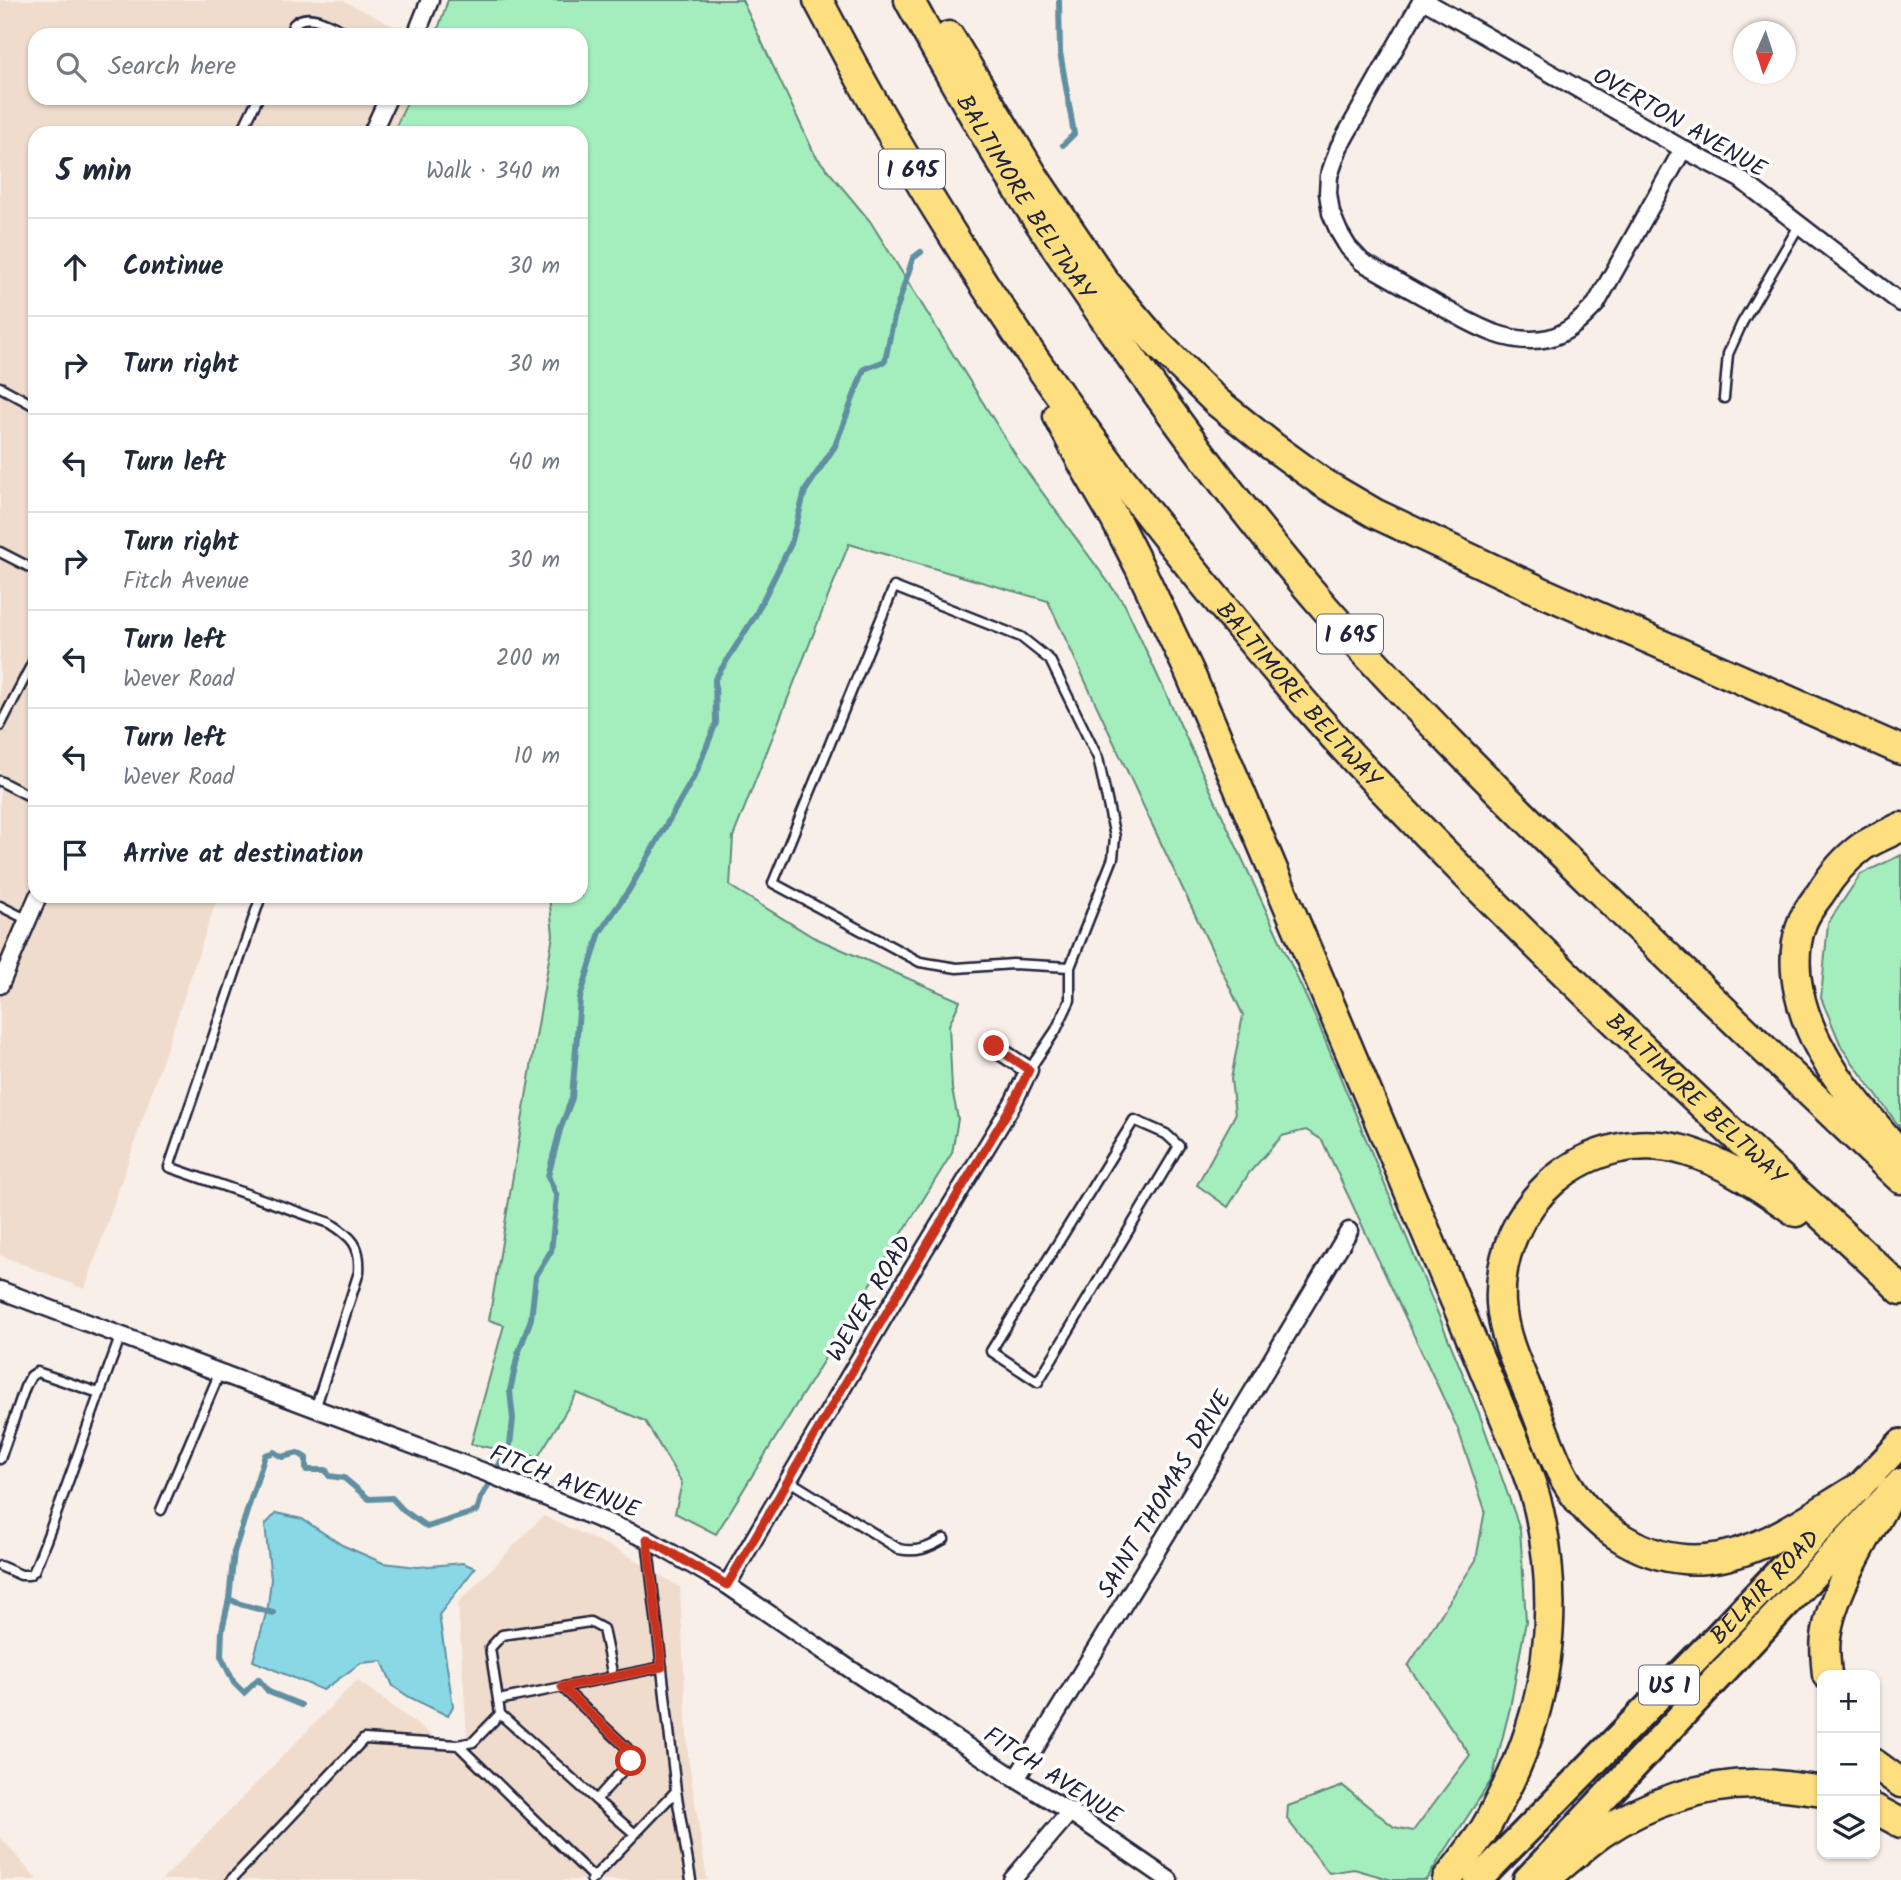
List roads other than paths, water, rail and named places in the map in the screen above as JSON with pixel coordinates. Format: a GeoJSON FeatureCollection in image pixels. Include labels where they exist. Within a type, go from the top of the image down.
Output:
{"type":"FeatureCollection","features":[{"type":"Feature","properties":{"kind":"highway","name":"BALTIMORE BELTWAY"},"geometry":{"type":"LineString","coordinates":[[818,0],[898,146],[1016,332],[1165,537],[1270,663],[1372,778],[1613,1019],[1897,1285]]}},
{"type":"Feature","properties":{"kind":"highway","name":"BALTIMORE BELTWAY"},"geometry":{"type":"LineString","coordinates":[[909,0],[1020,194],[1104,318],[1228,489],[1326,608],[1429,720],[1537,829],[1901,1179]]}},
{"type":"Feature","properties":{"kind":"highway"},"geometry":{"type":"LineString","coordinates":[[928,0],[1037,180],[1105,282],[1157,343],[1217,402],[1272,446],[1323,483],[1399,526],[1901,750]]}},
{"type":"Feature","properties":{"kind":"highway"},"geometry":{"type":"LineString","coordinates":[[1016,332],[1083,464],[1115,519],[1189,671],[1506,1421],[1527,1473],[1538,1510],[1544,1546],[1549,1617],[1547,1663],[1539,1701],[1527,1742],[1510,1782],[1483,1832],[1447,1880]]}},
{"type":"Feature","properties":{"kind":"highway"},"geometry":{"type":"LineString","coordinates":[[1901,827],[1863,846],[1826,883],[1801,925],[1796,975],[1801,1004],[1824,1057],[1901,1156]]}},
{"type":"Feature","properties":{"kind":"highway"},"geometry":{"type":"LineString","coordinates":[[1858,1488],[1759,1546],[1734,1554],[1706,1559],[1681,1558],[1631,1544],[1584,1509],[1565,1479],[1510,1346],[1501,1304],[1503,1270],[1511,1240],[1523,1214],[1546,1187],[1572,1166],[1600,1153],[1626,1147],[1657,1146],[1686,1151],[1755,1183],[1897,1285]]}},
{"type":"Feature","properties":{"kind":"highway","name":"BELAIR ROAD"},"geometry":{"type":"LineString","coordinates":[[1478,1880],[1901,1443]]}},
{"type":"Feature","properties":{"kind":"highway"},"geometry":{"type":"LineString","coordinates":[[1828,1670],[1826,1638],[1840,1587],[1896,1487]]}},
{"type":"Feature","properties":{"kind":"highway","name":"BELAIR ROAD"},"geometry":{"type":"LineString","coordinates":[[1527,1880],[1896,1487]]}},
{"type":"Feature","properties":{"kind":"highway"},"geometry":{"type":"LineString","coordinates":[[1880,1768],[1901,1783]]}},
{"type":"Feature","properties":{"kind":"highway"},"geometry":{"type":"LineString","coordinates":[[1544,1880],[1602,1833],[1643,1811],[1684,1794],[1721,1786],[1757,1784],[1817,1790]]}},
{"type":"Feature","properties":{"kind":"highway"},"geometry":{"type":"LineString","coordinates":[[1880,1812],[1901,1823]]}},
{"type":"Feature","properties":{"kind":"street"},"geometry":{"type":"LineString","coordinates":[[419,28],[430,0]]}},
{"type":"Feature","properties":{"kind":"street"},"geometry":{"type":"LineString","coordinates":[[1422,0],[1339,147],[1328,176],[1331,213],[1348,247],[1362,262],[1477,326],[1528,341],[1551,337],[1577,324],[1596,304],[1683,149]]}},
{"type":"Feature","properties":{"kind":"street","name":"OVERTON AVENUE"},"geometry":{"type":"LineString","coordinates":[[1422,0],[1740,179],[1901,303]]}},
{"type":"Feature","properties":{"kind":"street"},"geometry":{"type":"LineString","coordinates":[[375,126],[385,105]]}},
{"type":"Feature","properties":{"kind":"street"},"geometry":{"type":"LineString","coordinates":[[0,985],[35,903]]}},
{"type":"Feature","properties":{"kind":"street"},"geometry":{"type":"LineString","coordinates":[[994,1046],[1029,1070]]}},
{"type":"Feature","properties":{"kind":"street","name":"WEVER ROAD"},"geometry":{"type":"LineString","coordinates":[[727,1585],[1013,1103],[1029,1070]]}},
{"type":"Feature","properties":{"kind":"street","name":"SAINT THOMAS DRIVE"},"geometry":{"type":"LineString","coordinates":[[1016,1779],[1349,1231]]}},
{"type":"Feature","properties":{"kind":"street","name":"FITCH AVENUE"},"geometry":{"type":"LineString","coordinates":[[0,1290],[487,1473],[647,1539],[727,1585],[1169,1880]]}},
{"type":"Feature","properties":{"kind":"street"},"geometry":{"type":"LineString","coordinates":[[1012,1880],[1070,1812]]}},
{"type":"Feature","properties":{"kind":"lane"},"geometry":{"type":"LineString","coordinates":[[293,28],[306,19],[321,20],[336,28]]}},
{"type":"Feature","properties":{"kind":"lane"},"geometry":{"type":"LineString","coordinates":[[244,126],[255,105]]}},
{"type":"Feature","properties":{"kind":"lane"},"geometry":{"type":"LineString","coordinates":[[1724,398],[1728,354],[1742,323],[1800,224]]}},
{"type":"Feature","properties":{"kind":"lane"},"geometry":{"type":"LineString","coordinates":[[0,387],[28,402]]}},
{"type":"Feature","properties":{"kind":"lane"},"geometry":{"type":"LineString","coordinates":[[0,552],[28,566]]}},
{"type":"Feature","properties":{"kind":"lane"},"geometry":{"type":"LineString","coordinates":[[1029,1070],[1056,1030],[1070,1000],[1070,967],[1113,858],[1115,837],[1098,758],[1050,660],[1021,637],[894,587],[773,883],[920,962],[957,968],[1013,964],[1070,967]]}},
{"type":"Feature","properties":{"kind":"lane"},"geometry":{"type":"LineString","coordinates":[[0,726],[28,672]]}},
{"type":"Feature","properties":{"kind":"lane"},"geometry":{"type":"LineString","coordinates":[[0,781],[28,795]]}},
{"type":"Feature","properties":{"kind":"lane"},"geometry":{"type":"LineString","coordinates":[[259,903],[169,1167],[330,1223],[344,1232],[356,1245],[360,1257],[359,1272],[316,1409]]}},
{"type":"Feature","properties":{"kind":"lane"},"geometry":{"type":"LineString","coordinates":[[0,906],[28,920]]}},
{"type":"Feature","properties":{"kind":"lane"},"geometry":{"type":"LineString","coordinates":[[1134,1120],[1147,1124],[1179,1146],[1038,1382],[991,1351],[1134,1120]]}},
{"type":"Feature","properties":{"kind":"lane"},"geometry":{"type":"LineString","coordinates":[[0,1566],[21,1575],[29,1575],[34,1571],[76,1464],[121,1335]]}},
{"type":"Feature","properties":{"kind":"lane"},"geometry":{"type":"LineString","coordinates":[[0,1459],[25,1387],[31,1376],[37,1372],[99,1393]]}},
{"type":"Feature","properties":{"kind":"lane"},"geometry":{"type":"LineString","coordinates":[[161,1510],[220,1372]]}},
{"type":"Feature","properties":{"kind":"lane"},"geometry":{"type":"LineString","coordinates":[[788,1480],[899,1549],[926,1549],[944,1539]]}},
{"type":"Feature","properties":{"kind":"lane"},"geometry":{"type":"LineString","coordinates":[[647,1539],[676,1791],[691,1880]]}},
{"type":"Feature","properties":{"kind":"lane"},"geometry":{"type":"LineString","coordinates":[[613,1677],[603,1629],[590,1622],[502,1635],[490,1648],[500,1714],[635,1834]]}},
{"type":"Feature","properties":{"kind":"lane"},"geometry":{"type":"LineString","coordinates":[[498,1700],[662,1667]]}},
{"type":"Feature","properties":{"kind":"lane"},"geometry":{"type":"LineString","coordinates":[[562,1687],[627,1748],[631,1761],[596,1800]]}},
{"type":"Feature","properties":{"kind":"lane"},"geometry":{"type":"LineString","coordinates":[[231,1880],[363,1739],[458,1745],[473,1742],[500,1714]]}},
{"type":"Feature","properties":{"kind":"lane"},"geometry":{"type":"LineString","coordinates":[[458,1745],[593,1879],[676,1791]]}},
{"type":"Feature","properties":{"kind":"water"},"geometry":{"type":"Polygon","coordinates":[[[276,1513],[302,1519],[342,1545],[383,1563],[418,1567],[463,1563],[475,1568],[439,1615],[453,1706],[448,1716],[393,1686],[382,1661],[361,1663],[323,1690],[253,1661],[268,1606],[271,1579],[265,1525],[276,1513]]]}},
{"type":"Feature","properties":{"kind":"waterway"},"geometry":{"type":"LineString","coordinates":[[1059,0],[1060,52],[1074,134],[1063,145]]}},
{"type":"Feature","properties":{"kind":"waterway"},"geometry":{"type":"LineString","coordinates":[[301,1705],[269,1692],[258,1679],[244,1693],[234,1683],[221,1656],[222,1630],[229,1599],[234,1552],[265,1455],[274,1452],[282,1457],[298,1453],[306,1458],[306,1470],[326,1470],[329,1476],[344,1478],[369,1499],[392,1498],[403,1510],[427,1527],[477,1511],[481,1498],[510,1445],[513,1419],[510,1391],[518,1354],[531,1319],[536,1276],[551,1251],[557,1197],[548,1176],[572,1098],[580,998],[600,932],[629,890],[696,773],[716,723],[715,679],[755,616],[791,544],[805,491],[835,446],[864,369],[885,361],[894,317],[913,258],[921,252]]}},
{"type":"Feature","properties":{"kind":"waterway"},"geometry":{"type":"LineString","coordinates":[[229,1599],[273,1613]]}}]}
